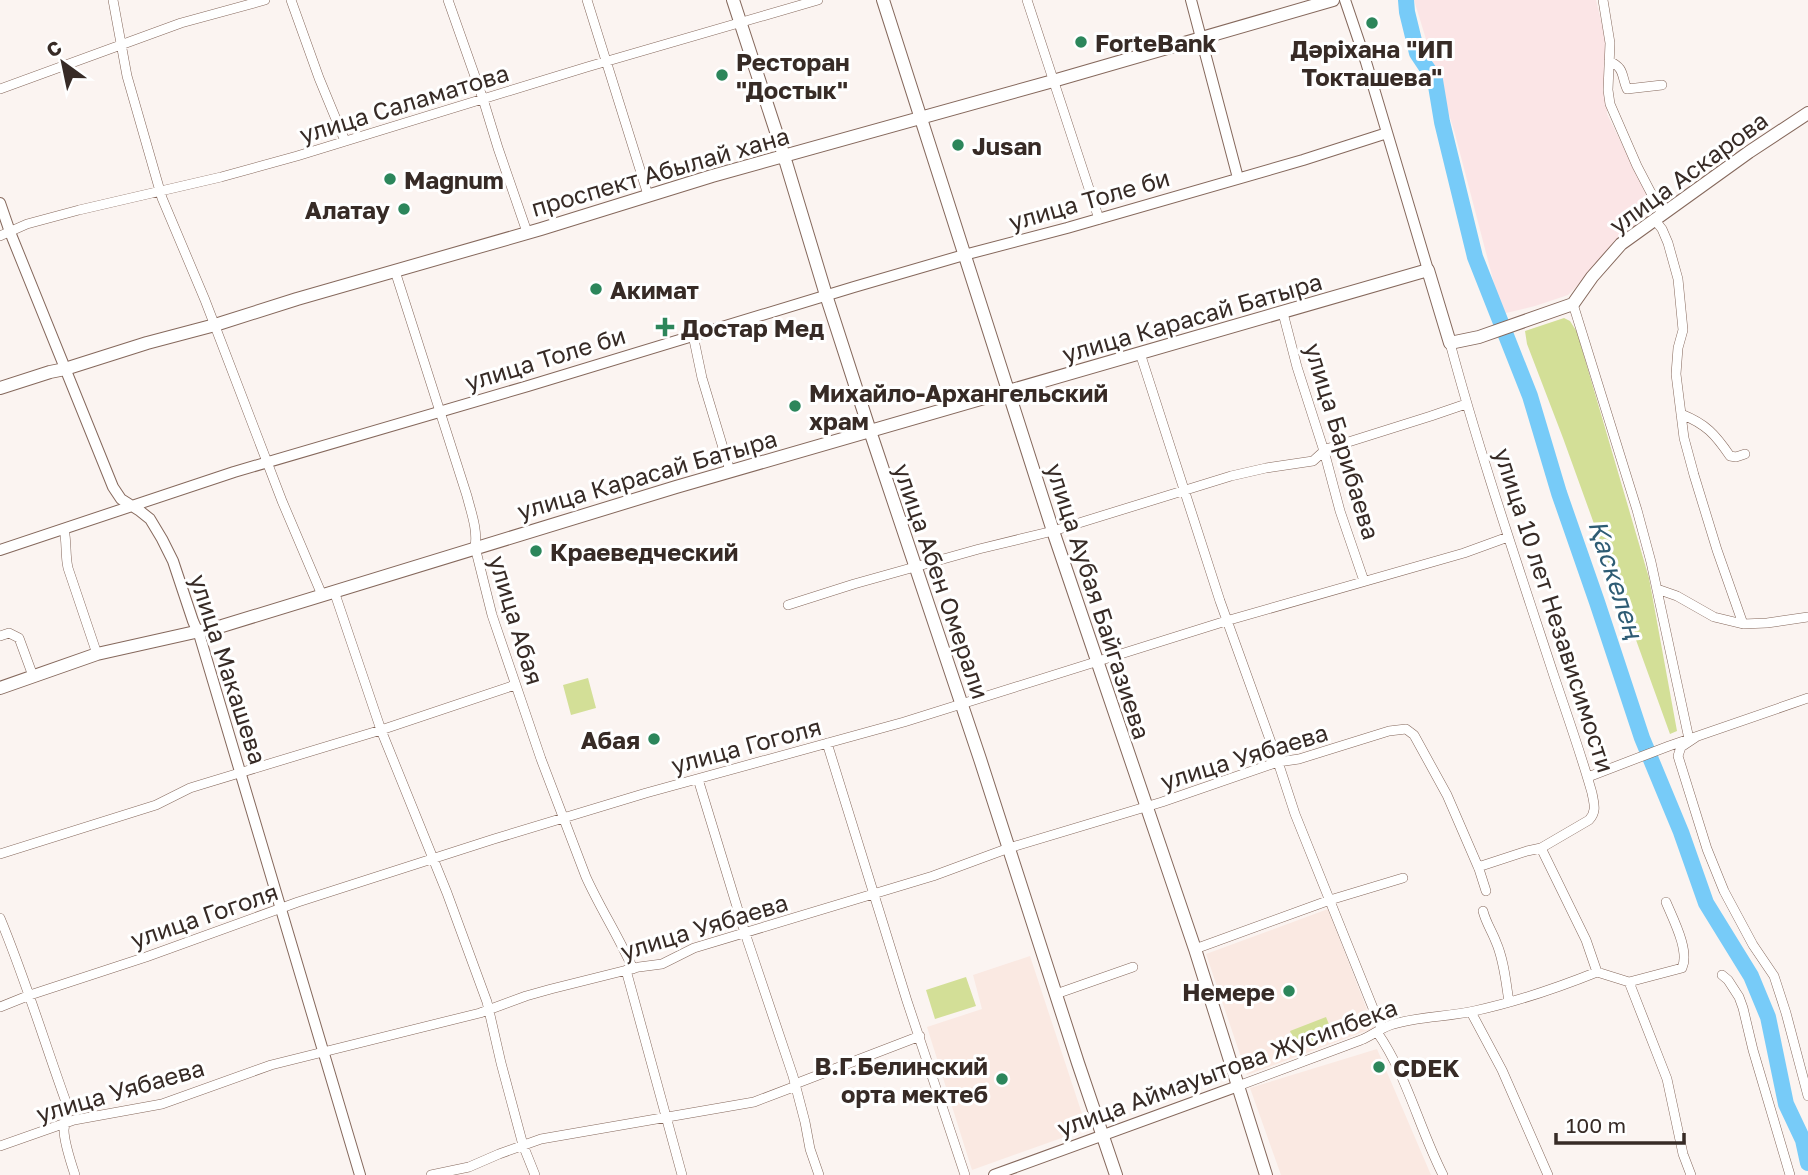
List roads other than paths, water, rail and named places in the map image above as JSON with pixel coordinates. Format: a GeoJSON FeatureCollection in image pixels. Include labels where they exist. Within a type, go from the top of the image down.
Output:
{"type":"FeatureCollection","features":[{"type":"Feature","properties":{"kind":"main road","name":"улица Абен Омерали"},"geometry":{"type":"LineString","coordinates":[[733,0],[870,431],[1116,1175]]}},
{"type":"Feature","properties":{"kind":"main road","name":"улица Аубая Байгазиева"},"geometry":{"type":"LineString","coordinates":[[884,0],[1053,531],[1195,949],[1266,1175]]}},
{"type":"Feature","properties":{"kind":"main road","name":"проспект Абылай хана"},"geometry":{"type":"LineString","coordinates":[[0,388],[648,195],[1334,0]]}},
{"type":"Feature","properties":{"kind":"main road","name":"улица Аскарова"},"geometry":{"type":"LineString","coordinates":[[1573,304],[1621,244],[1808,113]]}},
{"type":"Feature","properties":{"kind":"main road","name":"улица Карасай Батыра"},"geometry":{"type":"LineString","coordinates":[[0,688],[97,654],[197,632],[730,471],[1429,270]]}},
{"type":"Feature","properties":{"kind":"main road","name":"улица 10 лет Независимости"},"geometry":{"type":"LineString","coordinates":[[1429,270],[1450,343]]}},
{"type":"Feature","properties":{"kind":"main road"},"geometry":{"type":"LineString","coordinates":[[1450,343],[1479,337],[1573,304]]}},
{"type":"Feature","properties":{"kind":"street"},"geometry":{"type":"LineString","coordinates":[[113,0],[127,76],[161,191],[267,463],[328,593],[447,893],[483,989],[523,1145],[535,1175]]}},
{"type":"Feature","properties":{"kind":"street"},"geometry":{"type":"LineString","coordinates":[[0,89],[181,23],[265,0]]}},
{"type":"Feature","properties":{"kind":"street"},"geometry":{"type":"LineString","coordinates":[[291,0],[345,141]]}},
{"type":"Feature","properties":{"kind":"street"},"geometry":{"type":"LineString","coordinates":[[448,0],[527,232]]}},
{"type":"Feature","properties":{"kind":"street"},"geometry":{"type":"LineString","coordinates":[[587,0],[648,195]]}},
{"type":"Feature","properties":{"kind":"street","name":"улица Саламатова"},"geometry":{"type":"LineString","coordinates":[[5,234],[27,224],[79,210],[250,169],[818,0]]}},
{"type":"Feature","properties":{"kind":"street"},"geometry":{"type":"LineString","coordinates":[[1027,0],[1099,219]]}},
{"type":"Feature","properties":{"kind":"street"},"geometry":{"type":"LineString","coordinates":[[1191,0],[1237,178]]}},
{"type":"Feature","properties":{"kind":"street","name":"улица 10 лет Независимости"},"geometry":{"type":"LineString","coordinates":[[1345,0],[1429,270]]}},
{"type":"Feature","properties":{"kind":"street"},"geometry":{"type":"LineString","coordinates":[[1604,0],[1610,43],[1610,104],[1658,216],[1678,279],[1683,330],[1675,374],[1684,438],[1693,475],[1743,624]]}},
{"type":"Feature","properties":{"kind":"street"},"geometry":{"type":"LineString","coordinates":[[1609,61],[1622,70],[1627,89],[1662,85]]}},
{"type":"Feature","properties":{"kind":"street","name":"улица Толе би"},"geometry":{"type":"LineString","coordinates":[[0,550],[267,463],[826,295],[1099,219],[1387,133]]}},
{"type":"Feature","properties":{"kind":"street","name":"улица Макашева"},"geometry":{"type":"LineString","coordinates":[[0,204],[5,234],[65,369],[113,487],[121,499],[150,519],[173,561],[200,637],[360,1175]]}},
{"type":"Feature","properties":{"kind":"street","name":"улица Абая"},"geometry":{"type":"LineString","coordinates":[[394,271],[467,496],[477,539],[475,547],[492,615],[515,685],[586,877],[599,906],[626,952],[639,1022],[682,1175]]}},
{"type":"Feature","properties":{"kind":"street"},"geometry":{"type":"LineString","coordinates":[[1573,304],[1637,510],[1692,738]]}},
{"type":"Feature","properties":{"kind":"street","name":"улица Барибаева"},"geometry":{"type":"LineString","coordinates":[[1283,313],[1340,510],[1364,581]]}},
{"type":"Feature","properties":{"kind":"street"},"geometry":{"type":"LineString","coordinates":[[693,335],[702,378],[730,471]]}},
{"type":"Feature","properties":{"kind":"street","name":"улица 10 лет Независимости"},"geometry":{"type":"LineString","coordinates":[[1450,343],[1466,404],[1588,777],[1595,809],[1593,816],[1578,828],[1541,848]]}},
{"type":"Feature","properties":{"kind":"street"},"geometry":{"type":"LineString","coordinates":[[1140,353],[1226,621],[1295,814],[1379,1030],[1399,1069],[1443,1175]]}},
{"type":"Feature","properties":{"kind":"street"},"geometry":{"type":"LineString","coordinates":[[788,606],[854,584],[1053,531],[1231,476],[1266,467],[1313,461],[1324,450],[1466,404]]}},
{"type":"Feature","properties":{"kind":"street"},"geometry":{"type":"LineString","coordinates":[[1681,414],[1694,419],[1713,433],[1730,456],[1745,454]]}},
{"type":"Feature","properties":{"kind":"street"},"geometry":{"type":"LineString","coordinates":[[64,529],[68,568],[97,654]]}},
{"type":"Feature","properties":{"kind":"street","name":"улица Гоголя"},"geometry":{"type":"LineString","coordinates":[[0,1007],[298,902],[563,817],[904,722],[1226,621],[1464,553],[1508,537]]}},
{"type":"Feature","properties":{"kind":"street"},"geometry":{"type":"LineString","coordinates":[[1657,589],[1677,596],[1714,617],[1743,624],[1767,624],[1808,617]]}},
{"type":"Feature","properties":{"kind":"street"},"geometry":{"type":"LineString","coordinates":[[0,636],[9,634],[19,638],[33,676]]}},
{"type":"Feature","properties":{"kind":"street"},"geometry":{"type":"LineString","coordinates":[[0,854],[156,805],[190,788],[381,730],[515,685]]}},
{"type":"Feature","properties":{"kind":"street"},"geometry":{"type":"LineString","coordinates":[[1588,777],[1808,698]]}},
{"type":"Feature","properties":{"kind":"street","name":"улица Уябаева"},"geometry":{"type":"LineString","coordinates":[[0,1146],[67,1122],[162,1104],[271,1065],[488,1010],[526,996],[662,964],[694,948],[933,876],[1009,848],[1162,802],[1278,762],[1299,760],[1389,731],[1406,729],[1414,735],[1447,795],[1478,867]]}},
{"type":"Feature","properties":{"kind":"street"},"geometry":{"type":"LineString","coordinates":[[1692,738],[1681,747],[1678,756],[1707,849],[1724,891],[1753,945],[1774,976],[1808,1096]]}},
{"type":"Feature","properties":{"kind":"street"},"geometry":{"type":"LineString","coordinates":[[827,743],[907,1001],[965,1175]]}},
{"type":"Feature","properties":{"kind":"street"},"geometry":{"type":"LineString","coordinates":[[698,779],[745,933],[796,1085],[810,1149],[819,1175]]}},
{"type":"Feature","properties":{"kind":"street"},"geometry":{"type":"LineString","coordinates":[[1486,891],[1478,867],[1541,848],[1586,940],[1597,972],[1629,982],[1682,968],[1685,954],[1666,902]]}},
{"type":"Feature","properties":{"kind":"street"},"geometry":{"type":"LineString","coordinates":[[1195,949],[1330,900],[1403,878]]}},
{"type":"Feature","properties":{"kind":"street"},"geometry":{"type":"LineString","coordinates":[[1483,911],[1505,973],[1509,1002]]}},
{"type":"Feature","properties":{"kind":"street"},"geometry":{"type":"LineString","coordinates":[[0,918],[30,995],[66,1102],[68,1112],[64,1129],[75,1175]]}},
{"type":"Feature","properties":{"kind":"street"},"geometry":{"type":"LineString","coordinates":[[1056,994],[1133,967]]}},
{"type":"Feature","properties":{"kind":"street","name":"улица Аймауытова Жусипбека"},"geometry":{"type":"LineString","coordinates":[[996,1175],[1361,1040],[1396,1023],[1471,1012],[1597,972]]}},
{"type":"Feature","properties":{"kind":"street"},"geometry":{"type":"LineString","coordinates":[[1722,975],[1739,997],[1743,1008],[1790,1175]]}},
{"type":"Feature","properties":{"kind":"street"},"geometry":{"type":"LineString","coordinates":[[1629,982],[1667,1079],[1683,1154],[1691,1175]]}},
{"type":"Feature","properties":{"kind":"street"},"geometry":{"type":"LineString","coordinates":[[1471,1012],[1502,1070],[1548,1175]]}},
{"type":"Feature","properties":{"kind":"street"},"geometry":{"type":"LineString","coordinates":[[431,1175],[469,1167],[541,1139],[754,1102],[920,1036]]}},
{"type":"Feature","properties":{"kind":"waterway","name":"Қаскелең"},"geometry":{"type":"LineString","coordinates":[[1406,0],[1417,53],[1435,80],[1442,122],[1475,257],[1530,396],[1559,493],[1642,738],[1681,832],[1706,903],[1751,976],[1768,1017],[1786,1104],[1803,1140],[1808,1163]]}},
{"type":"Feature","properties":{"kind":"place","name":"Дәріхана \"ИП Токташева\""},"geometry":{"type":"Point","coordinates":[1372,23]}},
{"type":"Feature","properties":{"kind":"place","name":"ForteBank"},"geometry":{"type":"Point","coordinates":[1081,42]}},
{"type":"Feature","properties":{"kind":"place","name":"Ресторан \"Достык\""},"geometry":{"type":"Point","coordinates":[722,75]}},
{"type":"Feature","properties":{"kind":"place","name":"Jusan"},"geometry":{"type":"Point","coordinates":[958,145]}},
{"type":"Feature","properties":{"kind":"place","name":"Magnum"},"geometry":{"type":"Point","coordinates":[390,179]}},
{"type":"Feature","properties":{"kind":"place","name":"Алатау"},"geometry":{"type":"Point","coordinates":[404,209]}},
{"type":"Feature","properties":{"kind":"place","name":"Акимат"},"geometry":{"type":"Point","coordinates":[596,289]}},
{"type":"Feature","properties":{"kind":"place","name":"Достар Мед"},"geometry":{"type":"Point","coordinates":[665,327]}},
{"type":"Feature","properties":{"kind":"place","name":"Михайло-Архангельский храм"},"geometry":{"type":"Point","coordinates":[795,406]}},
{"type":"Feature","properties":{"kind":"place","name":"Краеведческий"},"geometry":{"type":"Point","coordinates":[536,551]}},
{"type":"Feature","properties":{"kind":"place","name":"Абая"},"geometry":{"type":"Point","coordinates":[654,739]}},
{"type":"Feature","properties":{"kind":"place","name":"Немере"},"geometry":{"type":"Point","coordinates":[1289,991]}},
{"type":"Feature","properties":{"kind":"place","name":"CDEK"},"geometry":{"type":"Point","coordinates":[1379,1067]}},
{"type":"Feature","properties":{"kind":"place","name":"В.Г.Белинский орта мектеб"},"geometry":{"type":"Point","coordinates":[1002,1079]}}]}
